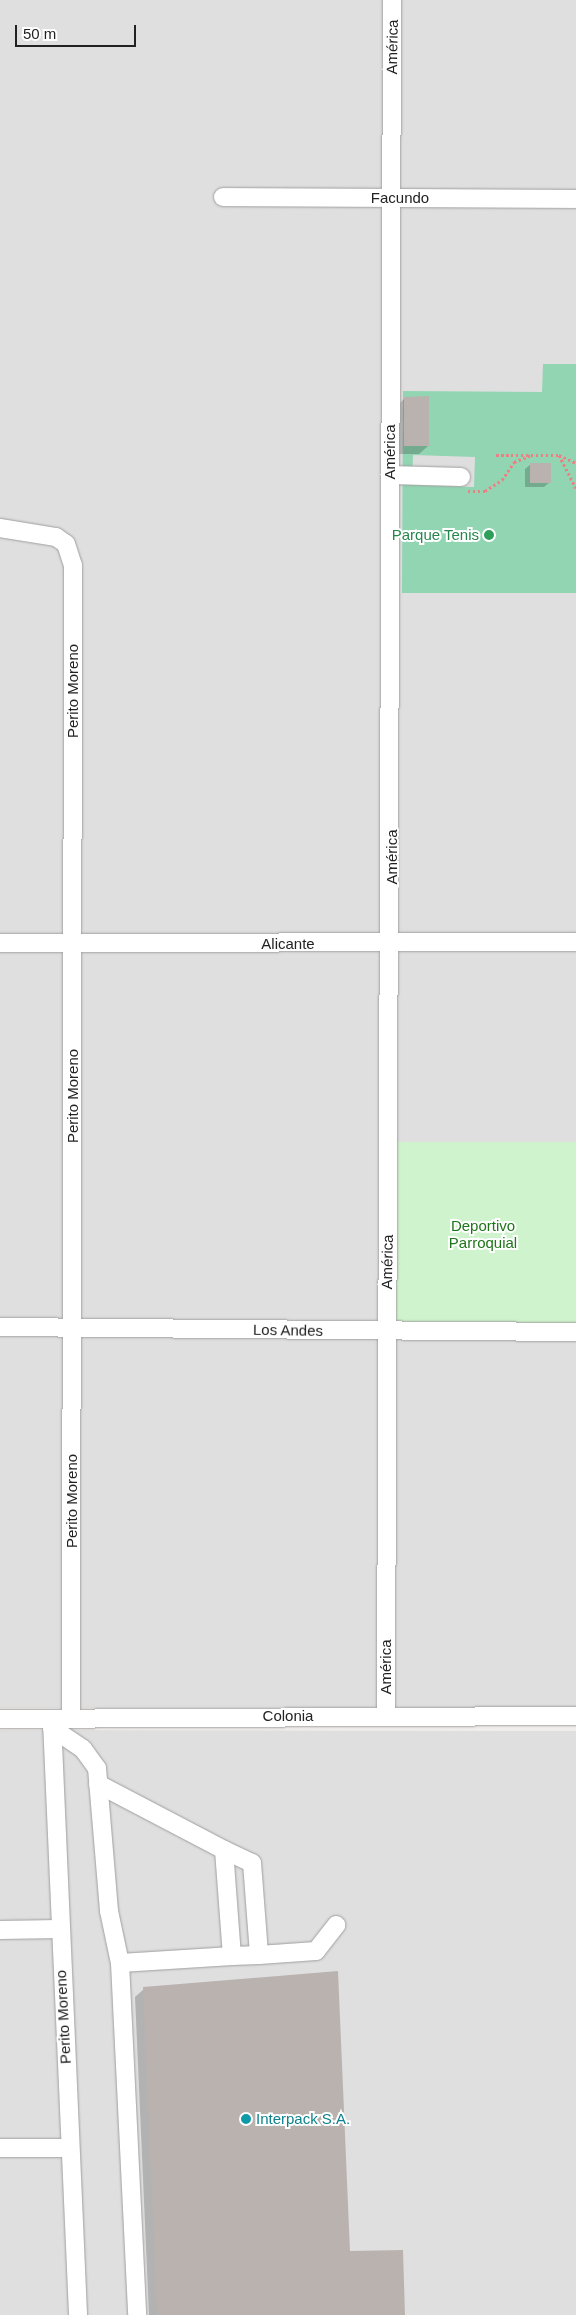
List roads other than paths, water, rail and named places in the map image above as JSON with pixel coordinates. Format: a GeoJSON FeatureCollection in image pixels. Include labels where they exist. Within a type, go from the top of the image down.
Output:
{"type":"FeatureCollection","features":[{"type":"Feature","properties":{"kind":"street","name":"América"},"geometry":{"type":"LineString","coordinates":[[386,1715],[385,1331],[392,944],[390,198],[392,0]]}},
{"type":"Feature","properties":{"kind":"street","name":"Facundo"},"geometry":{"type":"LineString","coordinates":[[223,197],[576,199]]}},
{"type":"Feature","properties":{"kind":"street"},"geometry":{"type":"LineString","coordinates":[[390,475],[463,484]]}},
{"type":"Feature","properties":{"kind":"street","name":"Perito Moreno"},"geometry":{"type":"LineString","coordinates":[[0,528],[56,537],[66,544],[73,565],[74,943],[71,1718]]}},
{"type":"Feature","properties":{"kind":"street","name":"Alicante"},"geometry":{"type":"LineString","coordinates":[[0,943],[392,944],[576,942]]}},
{"type":"Feature","properties":{"kind":"street","name":"Los Andes"},"geometry":{"type":"LineString","coordinates":[[0,1327],[72,1326],[576,1332]]}},
{"type":"Feature","properties":{"kind":"street","name":"Colonia"},"geometry":{"type":"LineString","coordinates":[[0,1719],[52,1724],[71,1718],[386,1715],[576,1716]]}},
{"type":"Feature","properties":{"kind":"street"},"geometry":{"type":"LineString","coordinates":[[52,1724],[94,1761],[98,1784],[109,1911],[120,1963],[137,2315]]}},
{"type":"Feature","properties":{"kind":"street","name":"Perito Moreno"},"geometry":{"type":"LineString","coordinates":[[52,1724],[59,1929],[78,2315]]}},
{"type":"Feature","properties":{"kind":"street"},"geometry":{"type":"LineString","coordinates":[[98,1784],[252,1863],[259,1955]]}},
{"type":"Feature","properties":{"kind":"street"},"geometry":{"type":"LineString","coordinates":[[224,1850],[232,1956]]}},
{"type":"Feature","properties":{"kind":"street"},"geometry":{"type":"LineString","coordinates":[[120,1963],[316,1951],[336,1925]]}},
{"type":"Feature","properties":{"kind":"street"},"geometry":{"type":"LineString","coordinates":[[0,1930],[59,1929]]}},
{"type":"Feature","properties":{"kind":"street"},"geometry":{"type":"LineString","coordinates":[[0,2148],[69,2148]]}},
{"type":"Feature","properties":{"kind":"place","name":"Parque Tenis"},"geometry":{"type":"Point","coordinates":[489,535]}},
{"type":"Feature","properties":{"kind":"place","name":"Interpack S.A."},"geometry":{"type":"Point","coordinates":[246,2119]}},
{"type":"Feature","properties":{"kind":"park label","name":"Deportivo Parroquial"},"geometry":{"type":"Point","coordinates":[483,1234]}}]}
